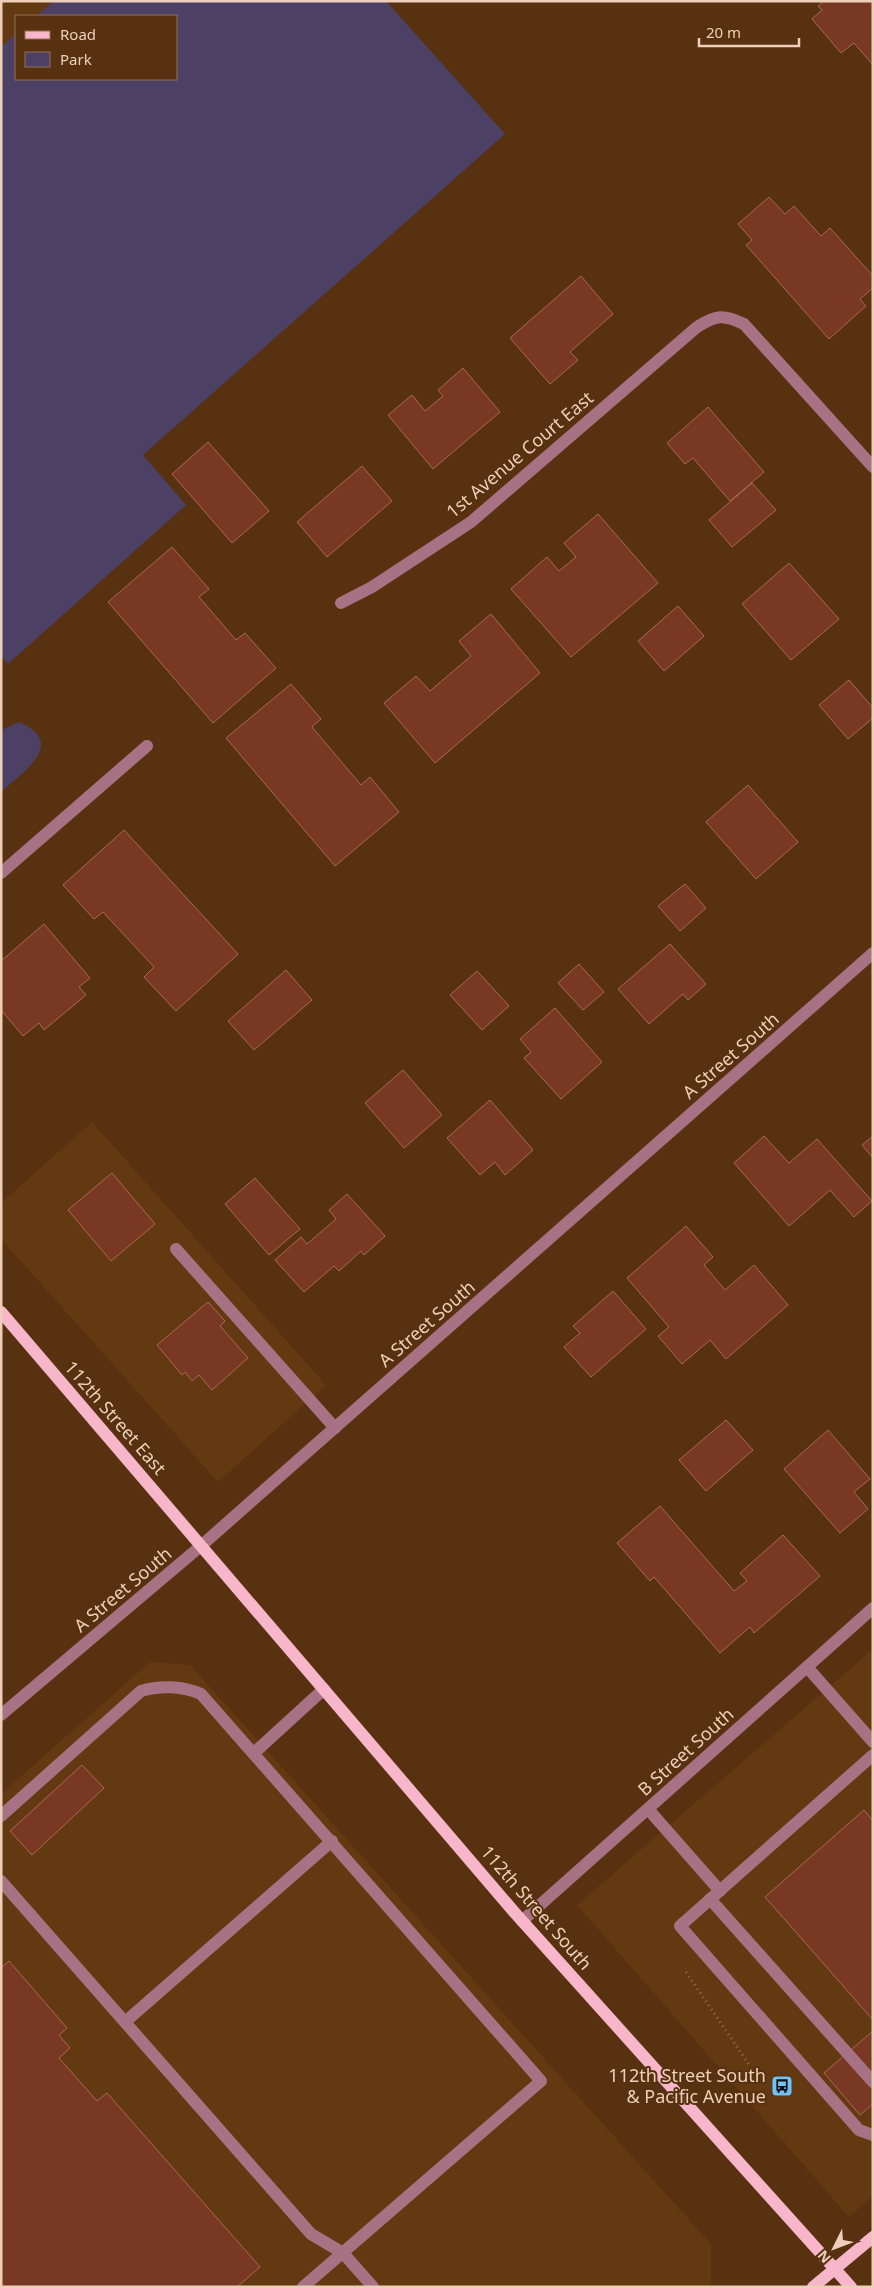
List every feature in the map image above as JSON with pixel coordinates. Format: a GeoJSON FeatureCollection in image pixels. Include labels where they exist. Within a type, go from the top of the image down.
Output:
{"type":"FeatureCollection","features":[{"type":"Feature","properties":{"kind":"main road","name":"112th Street East"},"geometry":{"type":"LineString","coordinates":[[1,1312],[202,1546]]}},
{"type":"Feature","properties":{"kind":"main road","name":"112th Street South"},"geometry":{"type":"LineString","coordinates":[[202,1546],[522,1921],[851,2287]]}},
{"type":"Feature","properties":{"kind":"main road"},"geometry":{"type":"LineString","coordinates":[[813,2287],[873,2237]]}},
{"type":"Feature","properties":{"kind":"street","name":"1st Avenue Court East"},"geometry":{"type":"LineString","coordinates":[[341,603],[381,582],[471,522],[697,327],[710,318],[720,316],[744,324],[873,467]]}},
{"type":"Feature","properties":{"kind":"street"},"geometry":{"type":"LineString","coordinates":[[1,872],[148,746]]}},
{"type":"Feature","properties":{"kind":"street","name":"A Street South"},"geometry":{"type":"LineString","coordinates":[[1,1715],[202,1546],[873,953]]}},
{"type":"Feature","properties":{"kind":"street"},"geometry":{"type":"LineString","coordinates":[[176,1249],[335,1428]]}},
{"type":"Feature","properties":{"kind":"street","name":"B Street South"},"geometry":{"type":"LineString","coordinates":[[522,1921],[873,1608]]}},
{"type":"Feature","properties":{"kind":"street"},"geometry":{"type":"LineString","coordinates":[[807,1667],[873,1742]]}},
{"type":"Feature","properties":{"kind":"street"},"geometry":{"type":"LineString","coordinates":[[1,1816],[141,1691],[154,1687],[189,1689],[201,1694],[541,2081],[304,2287]]}},
{"type":"Feature","properties":{"kind":"street"},"geometry":{"type":"LineString","coordinates":[[254,1753],[324,1690]]}},
{"type":"Feature","properties":{"kind":"street"},"geometry":{"type":"LineString","coordinates":[[873,1754],[680,1926],[859,2130],[873,2135]]}},
{"type":"Feature","properties":{"kind":"street"},"geometry":{"type":"LineString","coordinates":[[648,1809],[715,1895],[873,2082]]}},
{"type":"Feature","properties":{"kind":"street"},"geometry":{"type":"LineString","coordinates":[[125,2022],[332,1841]]}},
{"type":"Feature","properties":{"kind":"street"},"geometry":{"type":"LineString","coordinates":[[1,1881],[311,2234],[343,2253],[373,2287]]}},
{"type":"Feature","properties":{"kind":"shaded area"},"geometry":{"type":"Polygon","coordinates":[[[1,1],[54,1],[37,15],[15,15],[15,35],[1,47],[1,1]]]}},
{"type":"Feature","properties":{"kind":"shaded area"},"geometry":{"type":"Polygon","coordinates":[[[92,1122],[326,1385],[218,1482],[1,1239],[1,1203],[92,1122]]]}},
{"type":"Feature","properties":{"kind":"shaded area"},"geometry":{"type":"Polygon","coordinates":[[[873,1649],[873,2196],[849,2217],[577,1905],[873,1649]]]}},
{"type":"Feature","properties":{"kind":"shaded area"},"geometry":{"type":"Polygon","coordinates":[[[150,1662],[190,1665],[711,2244],[711,2287],[1,2287],[1,1794],[150,1662]]]}},
{"type":"Feature","properties":{"kind":"green space"},"geometry":{"type":"Polygon","coordinates":[[[54,1],[386,1],[505,134],[143,455],[186,505],[8,664],[1,656],[1,47],[15,35],[15,80],[178,80],[178,15],[37,15],[54,1]]]}},
{"type":"Feature","properties":{"kind":"green space"},"geometry":{"type":"Polygon","coordinates":[[[19,722],[33,730],[40,739],[41,748],[29,767],[1,792],[1,730],[19,722]]]}},
{"type":"Feature","properties":{"kind":"building"},"geometry":{"type":"Polygon","coordinates":[[[824,1],[873,1],[873,65],[854,43],[841,53],[812,19],[822,10],[818,6],[824,1]]]}},
{"type":"Feature","properties":{"kind":"building"},"geometry":{"type":"Polygon","coordinates":[[[769,197],[785,214],[794,206],[821,236],[830,228],[873,276],[873,288],[860,299],[866,306],[829,339],[746,245],[752,240],[738,224],[769,197]]]}},
{"type":"Feature","properties":{"kind":"building"},"geometry":{"type":"Polygon","coordinates":[[[581,276],[613,314],[570,352],[578,360],[550,384],[510,338],[581,276]]]}},
{"type":"Feature","properties":{"kind":"building"},"geometry":{"type":"Polygon","coordinates":[[[463,368],[500,412],[433,469],[388,415],[412,395],[425,411],[443,396],[438,390],[463,368]]]}},
{"type":"Feature","properties":{"kind":"building"},"geometry":{"type":"Polygon","coordinates":[[[708,407],[764,472],[730,501],[693,458],[685,464],[667,443],[708,407]]]}},
{"type":"Feature","properties":{"kind":"building"},"geometry":{"type":"Polygon","coordinates":[[[208,442],[269,511],[232,543],[172,474],[208,442]]]}},
{"type":"Feature","properties":{"kind":"building"},"geometry":{"type":"Polygon","coordinates":[[[362,466],[392,501],[327,557],[297,522],[362,466]]]}},
{"type":"Feature","properties":{"kind":"building"},"geometry":{"type":"Polygon","coordinates":[[[752,483],[776,510],[732,547],[709,520],[752,483]]]}},
{"type":"Feature","properties":{"kind":"building"},"geometry":{"type":"Polygon","coordinates":[[[598,514],[658,583],[571,657],[511,589],[547,557],[559,571],[576,557],[564,543],[598,514]]]}},
{"type":"Feature","properties":{"kind":"building"},"geometry":{"type":"Polygon","coordinates":[[[172,547],[209,589],[199,597],[236,640],[245,633],[276,668],[213,723],[108,602],[172,547]]]}},
{"type":"Feature","properties":{"kind":"building"},"geometry":{"type":"Polygon","coordinates":[[[789,563],[839,619],[791,660],[742,604],[789,563]]]}},
{"type":"Feature","properties":{"kind":"building"},"geometry":{"type":"Polygon","coordinates":[[[678,606],[704,636],[664,671],[638,641],[678,606]]]}},
{"type":"Feature","properties":{"kind":"building"},"geometry":{"type":"Polygon","coordinates":[[[491,614],[540,673],[435,763],[384,703],[416,676],[430,691],[471,656],[459,641],[491,614]]]}},
{"type":"Feature","properties":{"kind":"building"},"geometry":{"type":"Polygon","coordinates":[[[849,680],[873,708],[873,718],[848,739],[819,705],[849,680]]]}},
{"type":"Feature","properties":{"kind":"building"},"geometry":{"type":"Polygon","coordinates":[[[291,684],[321,719],[312,727],[361,785],[370,777],[399,812],[335,866],[226,738],[291,684]]]}},
{"type":"Feature","properties":{"kind":"building"},"geometry":{"type":"Polygon","coordinates":[[[748,785],[798,842],[756,879],[706,822],[748,785]]]}},
{"type":"Feature","properties":{"kind":"building"},"geometry":{"type":"Polygon","coordinates":[[[124,830],[238,954],[176,1011],[144,977],[154,967],[103,912],[94,919],[63,885],[124,830]]]}},
{"type":"Feature","properties":{"kind":"building"},"geometry":{"type":"Polygon","coordinates":[[[685,884],[706,908],[680,931],[658,906],[685,884]]]}},
{"type":"Feature","properties":{"kind":"building"},"geometry":{"type":"Polygon","coordinates":[[[44,924],[90,978],[79,987],[86,995],[44,1030],[39,1023],[23,1036],[1,1010],[1,961],[44,924]]]}},
{"type":"Feature","properties":{"kind":"building"},"geometry":{"type":"Polygon","coordinates":[[[670,944],[706,984],[688,1000],[683,994],[649,1024],[618,989],[670,944]]]}},
{"type":"Feature","properties":{"kind":"building"},"geometry":{"type":"Polygon","coordinates":[[[579,964],[604,992],[583,1010],[558,983],[579,964]]]}},
{"type":"Feature","properties":{"kind":"building"},"geometry":{"type":"Polygon","coordinates":[[[286,970],[312,1000],[254,1050],[228,1021],[286,970]]]}},
{"type":"Feature","properties":{"kind":"building"},"geometry":{"type":"Polygon","coordinates":[[[477,971],[509,1006],[482,1030],[450,995],[477,971]]]}},
{"type":"Feature","properties":{"kind":"building"},"geometry":{"type":"Polygon","coordinates":[[[555,1008],[602,1062],[561,1099],[524,1058],[531,1052],[520,1039],[555,1008]]]}},
{"type":"Feature","properties":{"kind":"building"},"geometry":{"type":"Polygon","coordinates":[[[403,1070],[442,1115],[404,1148],[365,1103],[403,1070]]]}},
{"type":"Feature","properties":{"kind":"building"},"geometry":{"type":"Polygon","coordinates":[[[490,1100],[533,1150],[505,1175],[495,1162],[480,1175],[447,1138],[490,1100]]]}},
{"type":"Feature","properties":{"kind":"building"},"geometry":{"type":"Polygon","coordinates":[[[764,1136],[789,1163],[817,1139],[872,1201],[854,1217],[830,1190],[789,1226],[734,1163],[764,1136]]]}},
{"type":"Feature","properties":{"kind":"building"},"geometry":{"type":"Polygon","coordinates":[[[873,1136],[873,1158],[862,1145],[873,1136]]]}},
{"type":"Feature","properties":{"kind":"building"},"geometry":{"type":"Polygon","coordinates":[[[112,1173],[155,1224],[111,1261],[68,1210],[112,1173]]]}},
{"type":"Feature","properties":{"kind":"building"},"geometry":{"type":"Polygon","coordinates":[[[255,1178],[300,1229],[269,1255],[225,1204],[255,1178]]]}},
{"type":"Feature","properties":{"kind":"building"},"geometry":{"type":"Polygon","coordinates":[[[347,1194],[385,1236],[364,1255],[361,1251],[339,1271],[334,1266],[304,1292],[275,1260],[301,1237],[307,1244],[336,1219],[329,1210],[347,1194]]]}},
{"type":"Feature","properties":{"kind":"building"},"geometry":{"type":"Polygon","coordinates":[[[686,1226],[713,1257],[704,1265],[725,1290],[754,1265],[788,1305],[726,1359],[710,1340],[682,1364],[658,1336],[669,1327],[627,1278],[686,1226]]]}},
{"type":"Feature","properties":{"kind":"building"},"geometry":{"type":"Polygon","coordinates":[[[613,1291],[646,1329],[591,1377],[564,1347],[580,1333],[573,1326],[613,1291]]]}},
{"type":"Feature","properties":{"kind":"building"},"geometry":{"type":"Polygon","coordinates":[[[208,1302],[225,1321],[220,1326],[248,1358],[212,1390],[199,1375],[192,1381],[185,1372],[182,1375],[157,1345],[208,1302]]]}},
{"type":"Feature","properties":{"kind":"building"},"geometry":{"type":"Polygon","coordinates":[[[726,1420],[753,1450],[706,1491],[679,1460],[726,1420]]]}},
{"type":"Feature","properties":{"kind":"building"},"geometry":{"type":"Polygon","coordinates":[[[828,1430],[870,1479],[854,1492],[868,1509],[840,1533],[784,1469],[828,1430]]]}},
{"type":"Feature","properties":{"kind":"building"},"geometry":{"type":"Polygon","coordinates":[[[660,1506],[734,1591],[747,1581],[740,1573],[783,1535],[820,1576],[754,1633],[750,1627],[720,1653],[654,1577],[650,1581],[617,1543],[660,1506]]]}},
{"type":"Feature","properties":{"kind":"building"},"geometry":{"type":"Polygon","coordinates":[[[82,1765],[104,1788],[32,1855],[10,1831],[82,1765]]]}},
{"type":"Feature","properties":{"kind":"building"},"geometry":{"type":"Polygon","coordinates":[[[864,1810],[873,1821],[873,2020],[765,1897],[864,1810]]]}},
{"type":"Feature","properties":{"kind":"building"},"geometry":{"type":"Polygon","coordinates":[[[9,1961],[67,2028],[59,2035],[70,2048],[59,2058],[97,2101],[107,2093],[260,2267],[237,2287],[1,2287],[1,1964],[3,1966],[9,1961]]]}},
{"type":"Feature","properties":{"kind":"building"},"geometry":{"type":"Polygon","coordinates":[[[873,2031],[873,2104],[860,2115],[824,2073],[873,2031]]]}},
{"type":"Feature","properties":{"kind":"place","name":"112th Street South & Pacific Avenue"},"geometry":{"type":"Point","coordinates":[782,2086]}}]}
